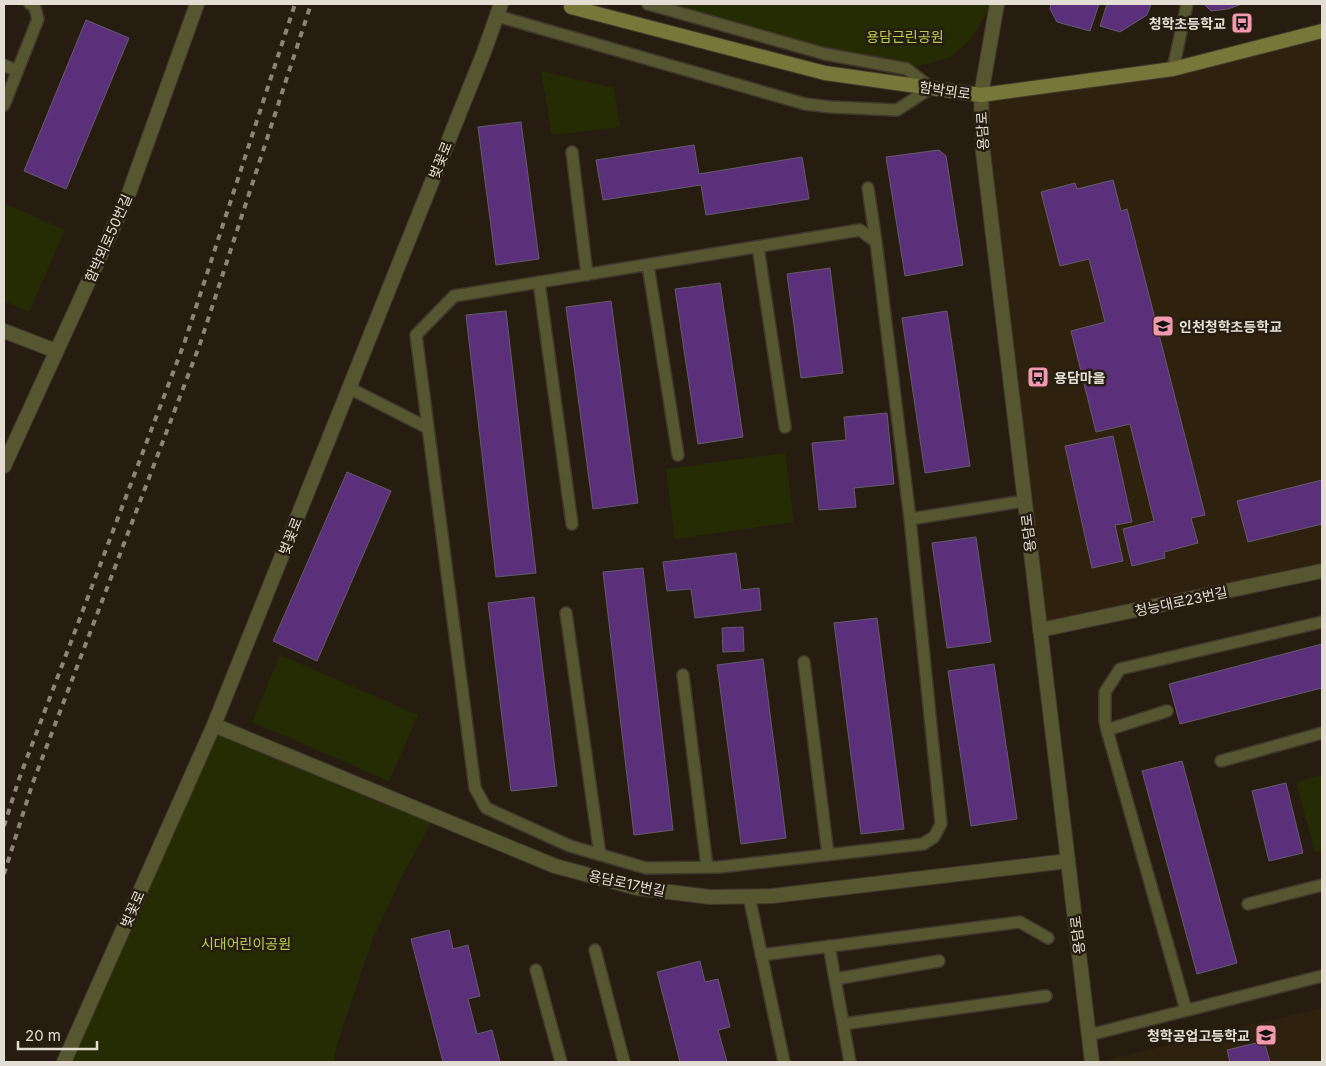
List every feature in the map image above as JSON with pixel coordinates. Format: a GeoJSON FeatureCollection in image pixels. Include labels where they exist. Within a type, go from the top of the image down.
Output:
{"type":"FeatureCollection","features":[{"type":"Feature","properties":{"kind":"main road","name":"함박뫼로"},"geometry":{"type":"LineString","coordinates":[[571,7],[825,73],[981,95],[1173,69],[1322,31]]}},
{"type":"Feature","properties":{"kind":"street","name":"함박뫼로50번길"},"geometry":{"type":"LineString","coordinates":[[4,466],[129,193],[197,4]]}},
{"type":"Feature","properties":{"kind":"street","name":"용담로"},"geometry":{"type":"LineString","coordinates":[[997,4],[981,95],[983,152],[1092,1062]]}},
{"type":"Feature","properties":{"kind":"street","name":"벚꽃로"},"geometry":{"type":"LineString","coordinates":[[64,1062],[214,725],[499,10]]}},
{"type":"Feature","properties":{"kind":"street"},"geometry":{"type":"LineString","coordinates":[[4,331],[56,351]]}},
{"type":"Feature","properties":{"kind":"street","name":"청능대로23번길"},"geometry":{"type":"LineString","coordinates":[[1040,630],[1322,571]]}},
{"type":"Feature","properties":{"kind":"street","name":"용담로17번길"},"geometry":{"type":"LineString","coordinates":[[214,725],[555,866],[637,888],[710,897],[772,896],[1068,861]]}},
{"type":"Feature","properties":{"kind":"lane"},"geometry":{"type":"LineString","coordinates":[[4,105],[38,19],[34,5],[30,4]]}},
{"type":"Feature","properties":{"kind":"lane"},"geometry":{"type":"LineString","coordinates":[[499,10],[805,104],[897,110],[931,88],[907,69],[825,54],[648,4]]}},
{"type":"Feature","properties":{"kind":"lane"},"geometry":{"type":"LineString","coordinates":[[1173,69],[1187,4]]}},
{"type":"Feature","properties":{"kind":"lane"},"geometry":{"type":"LineString","coordinates":[[4,65],[17,71]]}},
{"type":"Feature","properties":{"kind":"lane"},"geometry":{"type":"LineString","coordinates":[[572,152],[587,275]]}},
{"type":"Feature","properties":{"kind":"lane"},"geometry":{"type":"LineString","coordinates":[[868,188],[876,242],[910,519],[941,824],[934,837],[923,844],[828,855],[707,867],[646,868],[570,846],[486,808],[475,788],[416,335],[454,296],[860,230],[876,242]]}},
{"type":"Feature","properties":{"kind":"lane"},"geometry":{"type":"LineString","coordinates":[[758,247],[785,427]]}},
{"type":"Feature","properties":{"kind":"lane"},"geometry":{"type":"LineString","coordinates":[[648,265],[678,455]]}},
{"type":"Feature","properties":{"kind":"lane"},"geometry":{"type":"LineString","coordinates":[[539,282],[572,524]]}},
{"type":"Feature","properties":{"kind":"lane"},"geometry":{"type":"LineString","coordinates":[[349,388],[428,428]]}},
{"type":"Feature","properties":{"kind":"lane"},"geometry":{"type":"LineString","coordinates":[[910,519],[1024,501]]}},
{"type":"Feature","properties":{"kind":"lane"},"geometry":{"type":"LineString","coordinates":[[566,613],[600,855]]}},
{"type":"Feature","properties":{"kind":"lane"},"geometry":{"type":"LineString","coordinates":[[1186,1010],[1107,730],[1105,721],[1105,692],[1120,669],[1322,622]]}},
{"type":"Feature","properties":{"kind":"lane"},"geometry":{"type":"LineString","coordinates":[[804,662],[828,855]]}},
{"type":"Feature","properties":{"kind":"lane"},"geometry":{"type":"LineString","coordinates":[[683,675],[707,867]]}},
{"type":"Feature","properties":{"kind":"lane"},"geometry":{"type":"LineString","coordinates":[[1107,730],[1166,711]]}},
{"type":"Feature","properties":{"kind":"lane"},"geometry":{"type":"LineString","coordinates":[[1221,761],[1322,733]]}},
{"type":"Feature","properties":{"kind":"lane"},"geometry":{"type":"LineString","coordinates":[[1248,904],[1322,885]]}},
{"type":"Feature","properties":{"kind":"lane"},"geometry":{"type":"LineString","coordinates":[[749,896],[784,1062]]}},
{"type":"Feature","properties":{"kind":"lane"},"geometry":{"type":"LineString","coordinates":[[761,955],[1020,922],[1048,938]]}},
{"type":"Feature","properties":{"kind":"lane"},"geometry":{"type":"LineString","coordinates":[[829,946],[850,1062]]}},
{"type":"Feature","properties":{"kind":"lane"},"geometry":{"type":"LineString","coordinates":[[595,950],[624,1062]]}},
{"type":"Feature","properties":{"kind":"lane"},"geometry":{"type":"LineString","coordinates":[[835,979],[939,961]]}},
{"type":"Feature","properties":{"kind":"lane"},"geometry":{"type":"LineString","coordinates":[[536,970],[560,1062]]}},
{"type":"Feature","properties":{"kind":"lane"},"geometry":{"type":"LineString","coordinates":[[1089,1035],[1322,976]]}},
{"type":"Feature","properties":{"kind":"lane"},"geometry":{"type":"LineString","coordinates":[[843,1024],[1046,996]]}},
{"type":"Feature","properties":{"kind":"shaded area","name":"인천청학초등학교"},"geometry":{"type":"Polygon","coordinates":[[[1322,31],[1322,570],[1040,630],[981,95],[1173,69],[1322,31]]]}},
{"type":"Feature","properties":{"kind":"shaded area","name":"청학공업고등학교"},"geometry":{"type":"Polygon","coordinates":[[[1322,1008],[1322,1062],[1098,1062],[1322,1008]]]}},
{"type":"Feature","properties":{"kind":"green space","name":"용담근린공원"},"geometry":{"type":"Polygon","coordinates":[[[648,4],[992,4],[971,39],[951,57],[907,69],[825,54],[648,4]]]}},
{"type":"Feature","properties":{"kind":"green space"},"geometry":{"type":"Polygon","coordinates":[[[541,71],[614,88],[620,127],[552,135],[541,71]]]}},
{"type":"Feature","properties":{"kind":"green space"},"geometry":{"type":"Polygon","coordinates":[[[6,204],[65,230],[29,312],[4,301],[4,209],[6,204]]]}},
{"type":"Feature","properties":{"kind":"green space"},"geometry":{"type":"Polygon","coordinates":[[[785,453],[794,522],[675,539],[666,469],[785,453]]]}},
{"type":"Feature","properties":{"kind":"green space"},"geometry":{"type":"Polygon","coordinates":[[[280,655],[418,715],[389,781],[252,722],[280,655]]]}},
{"type":"Feature","properties":{"kind":"green space","name":"시대어린이공원"},"geometry":{"type":"Polygon","coordinates":[[[214,725],[435,816],[403,874],[373,938],[337,1044],[334,1062],[64,1062],[214,725]]]}},
{"type":"Feature","properties":{"kind":"green space"},"geometry":{"type":"Polygon","coordinates":[[[1322,775],[1322,851],[1315,852],[1296,782],[1322,775]]]}},
{"type":"Feature","properties":{"kind":"building"},"geometry":{"type":"Polygon","coordinates":[[[1051,4],[1099,4],[1090,31],[1057,22],[1050,9],[1051,4]]]}},
{"type":"Feature","properties":{"kind":"building"},"geometry":{"type":"Polygon","coordinates":[[[1107,4],[1151,4],[1147,15],[1120,32],[1100,26],[1107,4]]]}},
{"type":"Feature","properties":{"kind":"building"},"geometry":{"type":"Polygon","coordinates":[[[1204,4],[1242,4],[1228,9],[1211,11],[1204,4]]]}},
{"type":"Feature","properties":{"kind":"building"},"geometry":{"type":"Polygon","coordinates":[[[86,20],[129,38],[66,189],[24,171],[86,20]]]}},
{"type":"Feature","properties":{"kind":"building"},"geometry":{"type":"Polygon","coordinates":[[[521,122],[539,259],[496,265],[478,127],[521,122]]]}},
{"type":"Feature","properties":{"kind":"building"},"geometry":{"type":"Polygon","coordinates":[[[694,145],[699,174],[802,157],[809,199],[706,215],[701,185],[603,200],[596,160],[694,145]]]}},
{"type":"Feature","properties":{"kind":"building"},"geometry":{"type":"Polygon","coordinates":[[[939,150],[946,156],[963,265],[905,276],[886,157],[939,150]]]}},
{"type":"Feature","properties":{"kind":"building"},"geometry":{"type":"Polygon","coordinates":[[[1113,180],[1121,211],[1127,209],[1205,515],[1191,518],[1198,543],[1164,552],[1165,558],[1132,566],[1123,529],[1154,521],[1130,424],[1096,432],[1071,331],[1105,322],[1089,259],[1060,266],[1041,192],[1075,183],[1077,189],[1113,180]]]}},
{"type":"Feature","properties":{"kind":"building"},"geometry":{"type":"Polygon","coordinates":[[[830,268],[843,373],[801,378],[787,274],[830,268]]]}},
{"type":"Feature","properties":{"kind":"building"},"geometry":{"type":"Polygon","coordinates":[[[720,283],[743,437],[698,444],[675,289],[720,283]]]}},
{"type":"Feature","properties":{"kind":"building"},"geometry":{"type":"Polygon","coordinates":[[[611,301],[638,503],[593,509],[566,307],[611,301]]]}},
{"type":"Feature","properties":{"kind":"building"},"geometry":{"type":"Polygon","coordinates":[[[506,311],[536,573],[496,577],[466,315],[506,311]]]}},
{"type":"Feature","properties":{"kind":"building"},"geometry":{"type":"Polygon","coordinates":[[[947,311],[970,466],[925,473],[902,318],[947,311]]]}},
{"type":"Feature","properties":{"kind":"building"},"geometry":{"type":"Polygon","coordinates":[[[887,413],[894,484],[854,488],[856,507],[819,510],[812,443],[846,440],[844,417],[887,413]]]}},
{"type":"Feature","properties":{"kind":"building"},"geometry":{"type":"Polygon","coordinates":[[[1113,436],[1132,522],[1115,525],[1123,561],[1092,568],[1065,446],[1113,436]]]}},
{"type":"Feature","properties":{"kind":"building"},"geometry":{"type":"Polygon","coordinates":[[[347,472],[391,491],[317,661],[273,641],[347,472]]]}},
{"type":"Feature","properties":{"kind":"building"},"geometry":{"type":"Polygon","coordinates":[[[1322,480],[1322,524],[1248,542],[1237,501],[1322,480]]]}},
{"type":"Feature","properties":{"kind":"building"},"geometry":{"type":"Polygon","coordinates":[[[976,537],[991,642],[947,648],[932,543],[976,537]]]}},
{"type":"Feature","properties":{"kind":"building"},"geometry":{"type":"Polygon","coordinates":[[[736,553],[741,590],[759,588],[761,610],[695,618],[691,589],[667,591],[663,562],[736,553]]]}},
{"type":"Feature","properties":{"kind":"building"},"geometry":{"type":"Polygon","coordinates":[[[643,568],[673,830],[634,835],[603,572],[643,568]]]}},
{"type":"Feature","properties":{"kind":"building"},"geometry":{"type":"Polygon","coordinates":[[[534,597],[557,786],[511,791],[488,603],[534,597]]]}},
{"type":"Feature","properties":{"kind":"building"},"geometry":{"type":"Polygon","coordinates":[[[877,618],[904,829],[861,834],[834,623],[877,618]]]}},
{"type":"Feature","properties":{"kind":"building"},"geometry":{"type":"Polygon","coordinates":[[[743,627],[744,651],[723,652],[722,628],[743,627]]]}},
{"type":"Feature","properties":{"kind":"building"},"geometry":{"type":"Polygon","coordinates":[[[1322,644],[1322,688],[1180,724],[1169,684],[1322,644]]]}},
{"type":"Feature","properties":{"kind":"building"},"geometry":{"type":"Polygon","coordinates":[[[763,659],[786,838],[741,844],[717,665],[763,659]]]}},
{"type":"Feature","properties":{"kind":"building"},"geometry":{"type":"Polygon","coordinates":[[[994,664],[1017,819],[971,826],[948,671],[994,664]]]}},
{"type":"Feature","properties":{"kind":"building"},"geometry":{"type":"Polygon","coordinates":[[[1182,761],[1237,963],[1197,974],[1142,771],[1182,761]]]}},
{"type":"Feature","properties":{"kind":"building"},"geometry":{"type":"Polygon","coordinates":[[[1286,783],[1303,853],[1269,861],[1252,791],[1286,783]]]}},
{"type":"Feature","properties":{"kind":"building"},"geometry":{"type":"Polygon","coordinates":[[[449,930],[453,949],[468,945],[480,996],[468,999],[477,1034],[492,1030],[500,1062],[443,1062],[411,939],[449,930]]]}},
{"type":"Feature","properties":{"kind":"building"},"geometry":{"type":"Polygon","coordinates":[[[700,961],[705,982],[718,979],[730,1027],[718,1030],[727,1062],[680,1062],[657,972],[700,961]]]}},
{"type":"Feature","properties":{"kind":"building"},"geometry":{"type":"Polygon","coordinates":[[[1264,1041],[1270,1062],[1230,1062],[1227,1050],[1264,1041]]]}},
{"type":"Feature","properties":{"kind":"railway"},"geometry":{"type":"LineString","coordinates":[[4,826],[19,779],[185,341],[295,4]]}},
{"type":"Feature","properties":{"kind":"railway"},"geometry":{"type":"LineString","coordinates":[[4,874],[32,785],[200,344],[311,4]]}},
{"type":"Feature","properties":{"kind":"place","name":"청학초등학교"},"geometry":{"type":"Point","coordinates":[1242,23]}},
{"type":"Feature","properties":{"kind":"place","name":"인천청학초등학교"},"geometry":{"type":"Point","coordinates":[1163,326]}},
{"type":"Feature","properties":{"kind":"place","name":"용담마을"},"geometry":{"type":"Point","coordinates":[1038,377]}},
{"type":"Feature","properties":{"kind":"place","name":"청학공업고등학교"},"geometry":{"type":"Point","coordinates":[1266,1035]}}]}
